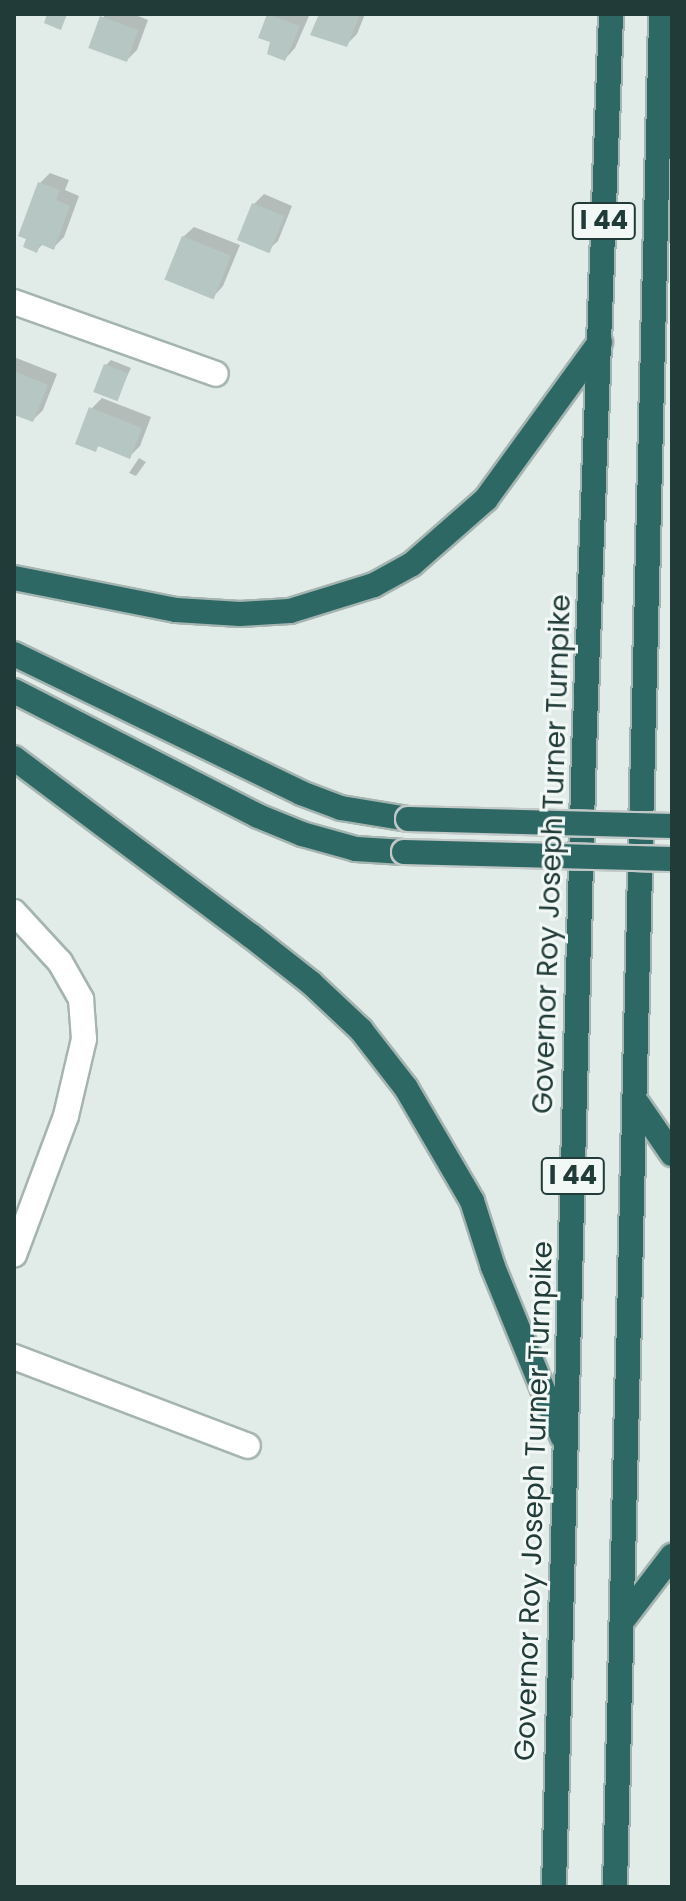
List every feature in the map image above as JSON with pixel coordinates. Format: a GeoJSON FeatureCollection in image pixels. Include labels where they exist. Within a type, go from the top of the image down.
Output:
{"type":"FeatureCollection","features":[{"type":"Feature","properties":{"kind":"highway","name":"Governor Roy Joseph Turner Turnpike"},"geometry":{"type":"LineString","coordinates":[[554,1887],[583,783],[611,14]]}},
{"type":"Feature","properties":{"kind":"highway","name":"I 44"},"geometry":{"type":"LineString","coordinates":[[615,1887],[637,1103],[661,14]]}},
{"type":"Feature","properties":{"kind":"highway"},"geometry":{"type":"LineString","coordinates":[[14,578],[176,610],[240,614],[290,611],[374,585],[412,564],[486,499],[600,342]]}},
{"type":"Feature","properties":{"kind":"highway"},"geometry":{"type":"LineString","coordinates":[[14,654],[301,793],[341,808],[408,819],[672,826]]}},
{"type":"Feature","properties":{"kind":"highway"},"geometry":{"type":"LineString","coordinates":[[14,691],[258,816],[302,834],[356,849],[672,859]]}},
{"type":"Feature","properties":{"kind":"highway"},"geometry":{"type":"LineString","coordinates":[[14,758],[250,935],[311,983],[361,1030],[406,1088],[472,1201],[493,1267],[566,1446]]}},
{"type":"Feature","properties":{"kind":"highway"},"geometry":{"type":"LineString","coordinates":[[637,1103],[672,1154]]}},
{"type":"Feature","properties":{"kind":"highway"},"geometry":{"type":"LineString","coordinates":[[623,1620],[672,1556]]}},
{"type":"Feature","properties":{"kind":"street"},"geometry":{"type":"LineString","coordinates":[[14,302],[216,374]]}},
{"type":"Feature","properties":{"kind":"street"},"geometry":{"type":"LineString","coordinates":[[14,912],[60,962],[81,999],[84,1039],[66,1116],[14,1255]]}},
{"type":"Feature","properties":{"kind":"street"},"geometry":{"type":"LineString","coordinates":[[14,1357],[248,1446]]}},
{"type":"Feature","properties":{"kind":"building"},"geometry":{"type":"Polygon","coordinates":[[[47,14],[67,14],[61,30],[44,23],[47,14]]]}},
{"type":"Feature","properties":{"kind":"building"},"geometry":{"type":"Polygon","coordinates":[[[267,14],[300,26],[285,61],[267,54],[270,42],[258,38],[267,14]]]}},
{"type":"Feature","properties":{"kind":"building"},"geometry":{"type":"Polygon","coordinates":[[[319,14],[360,14],[347,47],[310,35],[319,14]]]}},
{"type":"Feature","properties":{"kind":"building"},"geometry":{"type":"Polygon","coordinates":[[[100,16],[139,30],[127,62],[88,48],[100,16]]]}},
{"type":"Feature","properties":{"kind":"building"},"geometry":{"type":"Polygon","coordinates":[[[38,182],[60,190],[56,200],[70,206],[54,250],[40,244],[37,253],[23,247],[26,239],[18,236],[38,182]]]}},
{"type":"Feature","properties":{"kind":"building"},"geometry":{"type":"Polygon","coordinates":[[[252,203],[284,216],[269,253],[237,240],[252,203]]]}},
{"type":"Feature","properties":{"kind":"building"},"geometry":{"type":"Polygon","coordinates":[[[182,236],[231,256],[214,299],[164,280],[182,236]]]}},
{"type":"Feature","properties":{"kind":"building"},"geometry":{"type":"Polygon","coordinates":[[[104,364],[128,373],[118,401],[93,392],[104,364]]]}},
{"type":"Feature","properties":{"kind":"building"},"geometry":{"type":"Polygon","coordinates":[[[14,371],[48,385],[33,422],[14,415],[14,371]]]}},
{"type":"Feature","properties":{"kind":"building"},"geometry":{"type":"Polygon","coordinates":[[[89,407],[142,428],[130,459],[98,446],[96,452],[75,444],[89,407]]]}}]}
